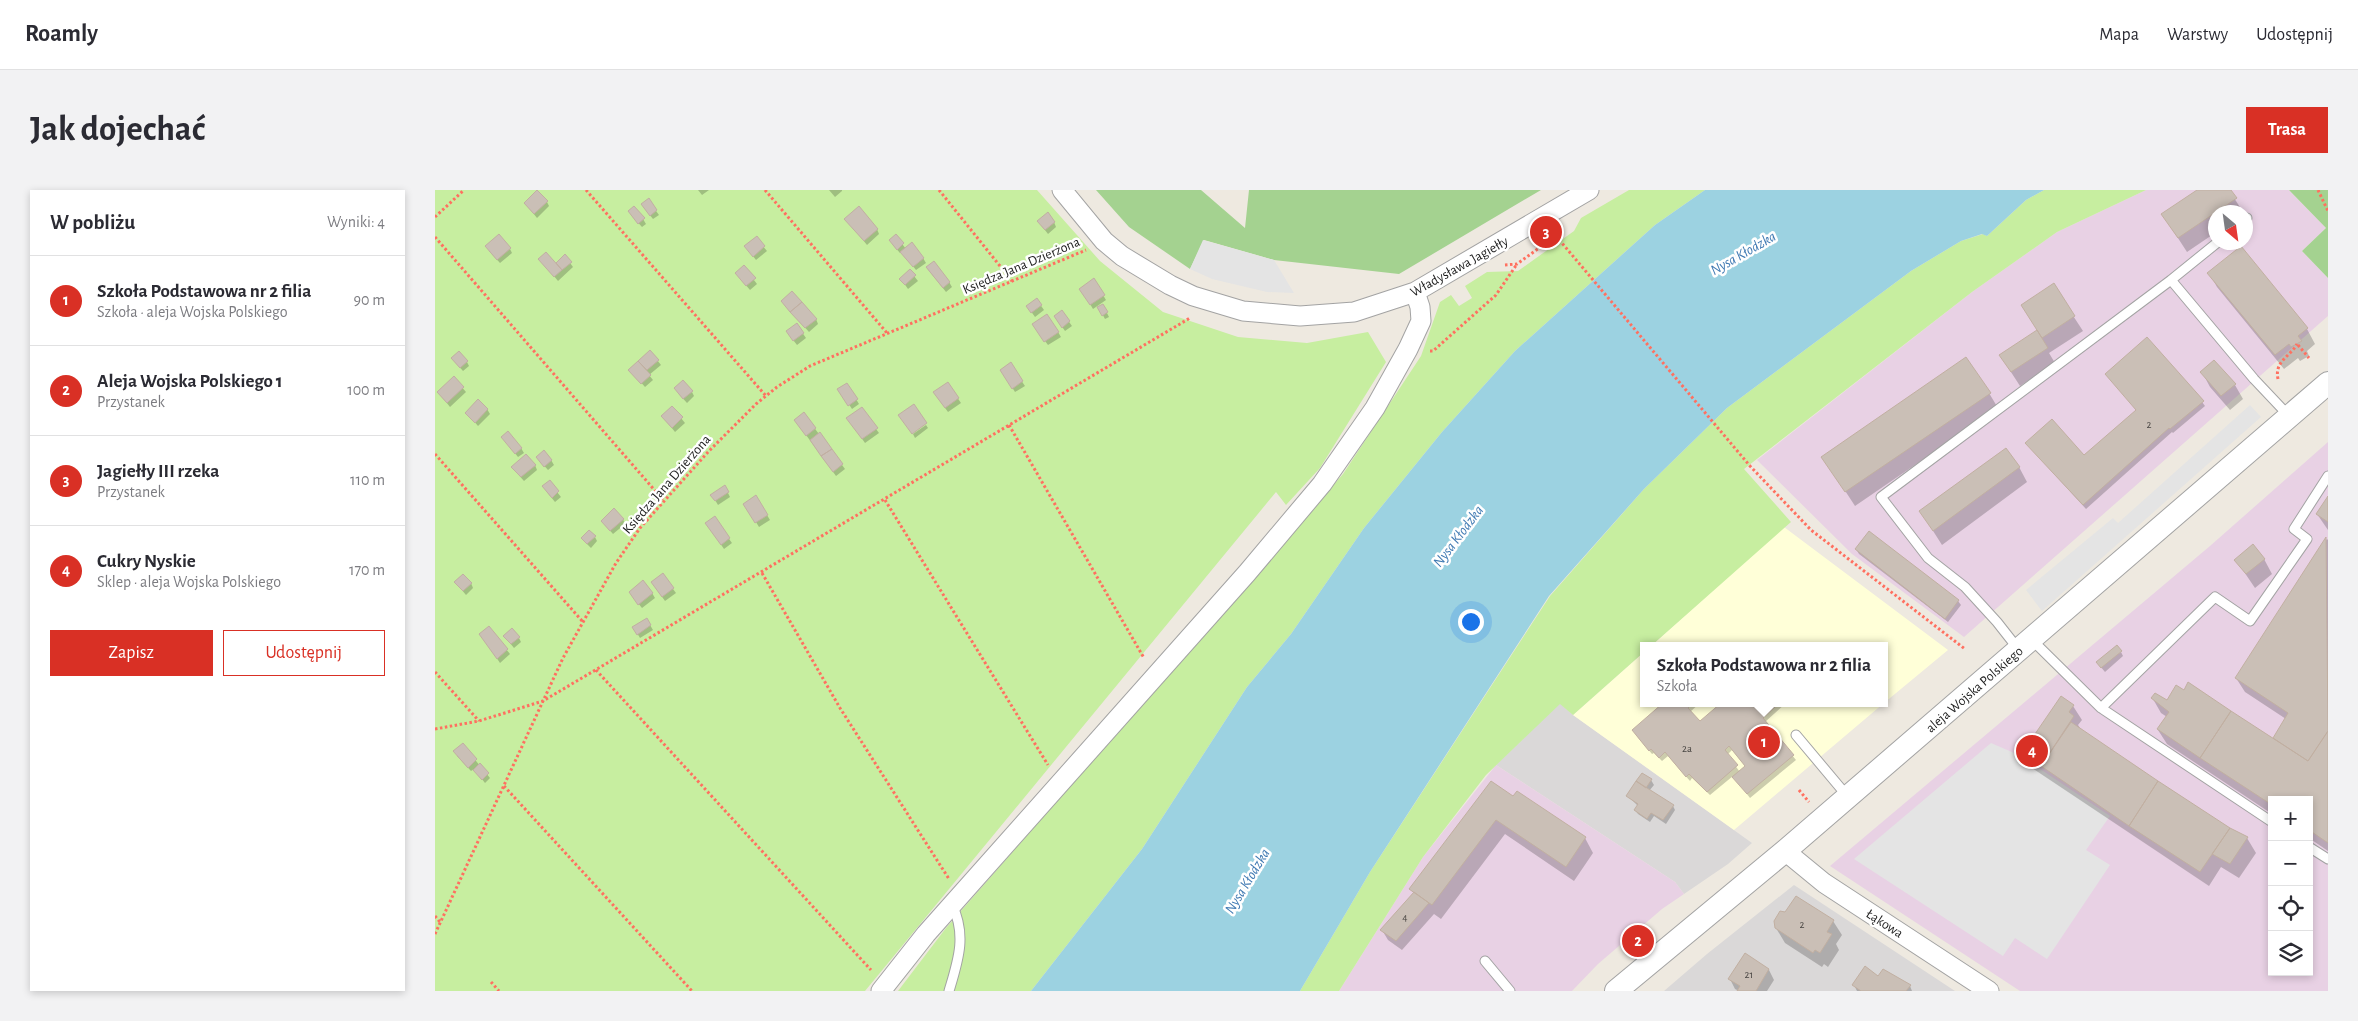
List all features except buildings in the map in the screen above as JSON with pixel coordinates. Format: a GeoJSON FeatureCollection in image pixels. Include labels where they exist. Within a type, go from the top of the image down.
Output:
{"type":"FeatureCollection","features":[{"type":"Feature","properties":{"kind":"street","name":"Władysława Jagiełły"},"geometry":{"type":"LineString","coordinates":[[1062,190],[1104,241],[1146,272],[1193,296],[1243,310],[1281,316],[1354,312],[1415,292],[1589,190]]}},
{"type":"Feature","properties":{"kind":"street"},"geometry":{"type":"LineString","coordinates":[[883,988],[956,900],[1273,543],[1322,484],[1375,408],[1409,349],[1421,321],[1420,307],[1415,292]]}},
{"type":"Feature","properties":{"kind":"street","name":"aleja Wojska Polskiego"},"geometry":{"type":"LineString","coordinates":[[1617,991],[1785,851],[2289,417],[2323,390]]}},
{"type":"Feature","properties":{"kind":"street","name":"Łąkowa"},"geometry":{"type":"LineString","coordinates":[[1785,851],[1824,883],[1989,991]]}},
{"type":"Feature","properties":{"kind":"lane"},"geometry":{"type":"LineString","coordinates":[[2208,250],[2171,280],[1881,497],[1928,558],[1965,587],[1992,616],[2025,645],[2101,708],[2268,819]]}},
{"type":"Feature","properties":{"kind":"lane"},"geometry":{"type":"LineString","coordinates":[[2171,280],[2254,379],[2289,417]]}},
{"type":"Feature","properties":{"kind":"lane"},"geometry":{"type":"LineString","coordinates":[[2101,708],[2215,597],[2250,621],[2307,539],[2294,530],[2328,476]]}},
{"type":"Feature","properties":{"kind":"lane"},"geometry":{"type":"LineString","coordinates":[[1796,735],[1848,797]]}},
{"type":"Feature","properties":{"kind":"lane"},"geometry":{"type":"LineString","coordinates":[[2313,850],[2328,859]]}},
{"type":"Feature","properties":{"kind":"lane"},"geometry":{"type":"LineString","coordinates":[[949,991],[958,962],[959,920],[956,900]]}},
{"type":"Feature","properties":{"kind":"lane"},"geometry":{"type":"LineString","coordinates":[[1485,961],[1510,991]]}},
{"type":"Feature","properties":{"kind":"path"},"geometry":{"type":"LineString","coordinates":[[435,217],[464,190]]}},
{"type":"Feature","properties":{"kind":"path"},"geometry":{"type":"LineString","coordinates":[[586,190],[766,396]]}},
{"type":"Feature","properties":{"kind":"path"},"geometry":{"type":"LineString","coordinates":[[765,190],[887,332]]}},
{"type":"Feature","properties":{"kind":"path"},"geometry":{"type":"LineString","coordinates":[[939,190],[1012,281]]}},
{"type":"Feature","properties":{"kind":"path"},"geometry":{"type":"LineString","coordinates":[[2319,190],[2328,211]]}},
{"type":"Feature","properties":{"kind":"path"},"geometry":{"type":"LineString","coordinates":[[435,236],[664,501]]}},
{"type":"Feature","properties":{"kind":"path"},"geometry":{"type":"LineString","coordinates":[[1556,236],[1750,466],[1811,530],[1965,648]]}},
{"type":"Feature","properties":{"kind":"path","name":"Księdza Jana Dzierżona"},"geometry":{"type":"LineString","coordinates":[[435,934],[543,702],[583,622],[616,563],[640,528],[709,451],[766,396],[810,366],[887,332],[1062,262],[1104,241]]}},
{"type":"Feature","properties":{"kind":"path"},"geometry":{"type":"LineString","coordinates":[[1409,349],[1433,351],[1497,295],[1517,264]]}},
{"type":"Feature","properties":{"kind":"path"},"geometry":{"type":"LineString","coordinates":[[435,728],[479,721],[543,702],[1215,303]]}},
{"type":"Feature","properties":{"kind":"path"},"geometry":{"type":"LineString","coordinates":[[2279,382],[2277,377],[2278,368],[2283,358],[2298,344],[2309,358]]}},
{"type":"Feature","properties":{"kind":"path"},"geometry":{"type":"LineString","coordinates":[[1009,425],[1154,675]]}},
{"type":"Feature","properties":{"kind":"path"},"geometry":{"type":"LineString","coordinates":[[435,454],[583,622]]}},
{"type":"Feature","properties":{"kind":"path"},"geometry":{"type":"LineString","coordinates":[[885,500],[1059,784]]}},
{"type":"Feature","properties":{"kind":"path"},"geometry":{"type":"LineString","coordinates":[[762,572],[956,900]]}},
{"type":"Feature","properties":{"kind":"path"},"geometry":{"type":"LineString","coordinates":[[597,670],[883,988]]}},
{"type":"Feature","properties":{"kind":"path"},"geometry":{"type":"LineString","coordinates":[[435,672],[479,721]]}},
{"type":"Feature","properties":{"kind":"path"},"geometry":{"type":"LineString","coordinates":[[504,786],[692,991]]}},
{"type":"Feature","properties":{"kind":"path"},"geometry":{"type":"LineString","coordinates":[[435,916],[441,922]]}},
{"type":"Feature","properties":{"kind":"path"},"geometry":{"type":"LineString","coordinates":[[491,982],[499,991]]}},
{"type":"Feature","properties":{"kind":"shaded area"},"geometry":{"type":"Polygon","coordinates":[[[2146,190],[2289,190],[2326,228],[2302,251],[2328,278],[2328,316],[1964,637],[1852,554],[1757,460],[1972,292],[2057,232],[2146,190]]]}},
{"type":"Feature","properties":{"kind":"shaded area"},"geometry":{"type":"Polygon","coordinates":[[[1203,240],[1274,260],[1294,293],[1267,292],[1212,279],[1190,269],[1203,240]]]}},
{"type":"Feature","properties":{"kind":"shaded area"},"geometry":{"type":"Polygon","coordinates":[[[2250,405],[2261,417],[2042,611],[2026,590],[2113,518],[2118,523],[2250,405]]]}},
{"type":"Feature","properties":{"kind":"shaded area"},"geometry":{"type":"Polygon","coordinates":[[[2328,442],[2328,991],[2020,991],[1830,866],[2210,546],[2328,442]]]}},
{"type":"Feature","properties":{"kind":"shaded area"},"geometry":{"type":"Polygon","coordinates":[[[1784,527],[1948,650],[1888,700],[1888,642],[1655,642],[1784,527]]]}},
{"type":"Feature","properties":{"kind":"shaded area"},"geometry":{"type":"Polygon","coordinates":[[[1640,656],[1640,707],[1879,707],[1734,830],[1573,715],[1640,656]]]}},
{"type":"Feature","properties":{"kind":"shaded area"},"geometry":{"type":"Polygon","coordinates":[[[1560,703],[1573,715],[1752,843],[1728,864],[1684,894],[1675,882],[1496,765],[1560,703]]]}},
{"type":"Feature","properties":{"kind":"shaded area"},"geometry":{"type":"Polygon","coordinates":[[[1991,743],[2021,756],[2110,816],[2086,850],[2110,865],[2047,959],[2015,938],[2003,956],[1854,859],[1991,743]]]}},
{"type":"Feature","properties":{"kind":"shaded area"},"geometry":{"type":"Polygon","coordinates":[[[1496,765],[1675,882],[1684,894],[1662,909],[1598,964],[1572,991],[1339,991],[1423,857],[1496,765]]]}},
{"type":"Feature","properties":{"kind":"shaded area"},"geometry":{"type":"Polygon","coordinates":[[[1794,885],[1955,991],[1664,991],[1707,954],[1794,885]]]}},
{"type":"Feature","properties":{"kind":"green space"},"geometry":{"type":"Polygon","coordinates":[[[435,190],[1037,190],[1100,261],[1163,312],[1238,337],[1307,343],[1368,332],[1386,362],[1320,468],[1286,505],[1276,492],[865,991],[435,991],[435,190]]]}},
{"type":"Feature","properties":{"kind":"green space"},"geometry":{"type":"Polygon","coordinates":[[[1096,190],[1201,190],[1245,228],[1249,190],[1541,190],[1399,274],[1274,260],[1204,240],[1190,269],[1129,227],[1096,190]]]}},
{"type":"Feature","properties":{"kind":"green space"},"geometry":{"type":"Polygon","coordinates":[[[1629,190],[1705,190],[1655,225],[1515,351],[1442,432],[1364,528],[1291,634],[1247,687],[1142,849],[1031,991],[898,991],[946,928],[1343,474],[1421,356],[1440,302],[1451,295],[1459,306],[1472,298],[1465,286],[1487,272],[1518,271],[1574,231],[1581,218],[1629,190]]]}},
{"type":"Feature","properties":{"kind":"green space"},"geometry":{"type":"Polygon","coordinates":[[[2044,190],[2146,190],[2057,232],[1972,292],[1744,469],[1791,522],[1656,642],[1640,642],[1640,656],[1573,715],[1560,704],[1486,775],[1423,857],[1339,991],[1300,991],[1370,872],[1550,596],[1644,489],[1727,408],[1911,271],[1961,241],[1983,234],[1987,236],[2026,200],[2044,190]]]}},
{"type":"Feature","properties":{"kind":"green space"},"geometry":{"type":"Polygon","coordinates":[[[2289,190],[2328,190],[2328,278],[2302,251],[2326,228],[2289,190]]]}},
{"type":"Feature","properties":{"kind":"water","name":"Nysa Kłodzka"},"geometry":{"type":"Polygon","coordinates":[[[1705,190],[2044,190],[2026,200],[1987,236],[1982,234],[1961,241],[1911,271],[1727,408],[1644,489],[1549,596],[1370,872],[1300,991],[1031,991],[1142,849],[1247,687],[1291,634],[1364,528],[1442,432],[1515,351],[1655,225],[1705,190]]]}},
{"type":"Feature","properties":{"kind":"place","name":"Jagiełły III rzeka"},"geometry":{"type":"Point","coordinates":[1546,232]}},
{"type":"Feature","properties":{"kind":"place","name":"Szkoła Podstawowa nr 2 filia"},"geometry":{"type":"Point","coordinates":[1764,742]}},
{"type":"Feature","properties":{"kind":"place","name":"Cukry Nyskie"},"geometry":{"type":"Point","coordinates":[2032,751]}},
{"type":"Feature","properties":{"kind":"place","name":"Aleja Wojska Polskiego 1"},"geometry":{"type":"Point","coordinates":[1638,941]}}]}
